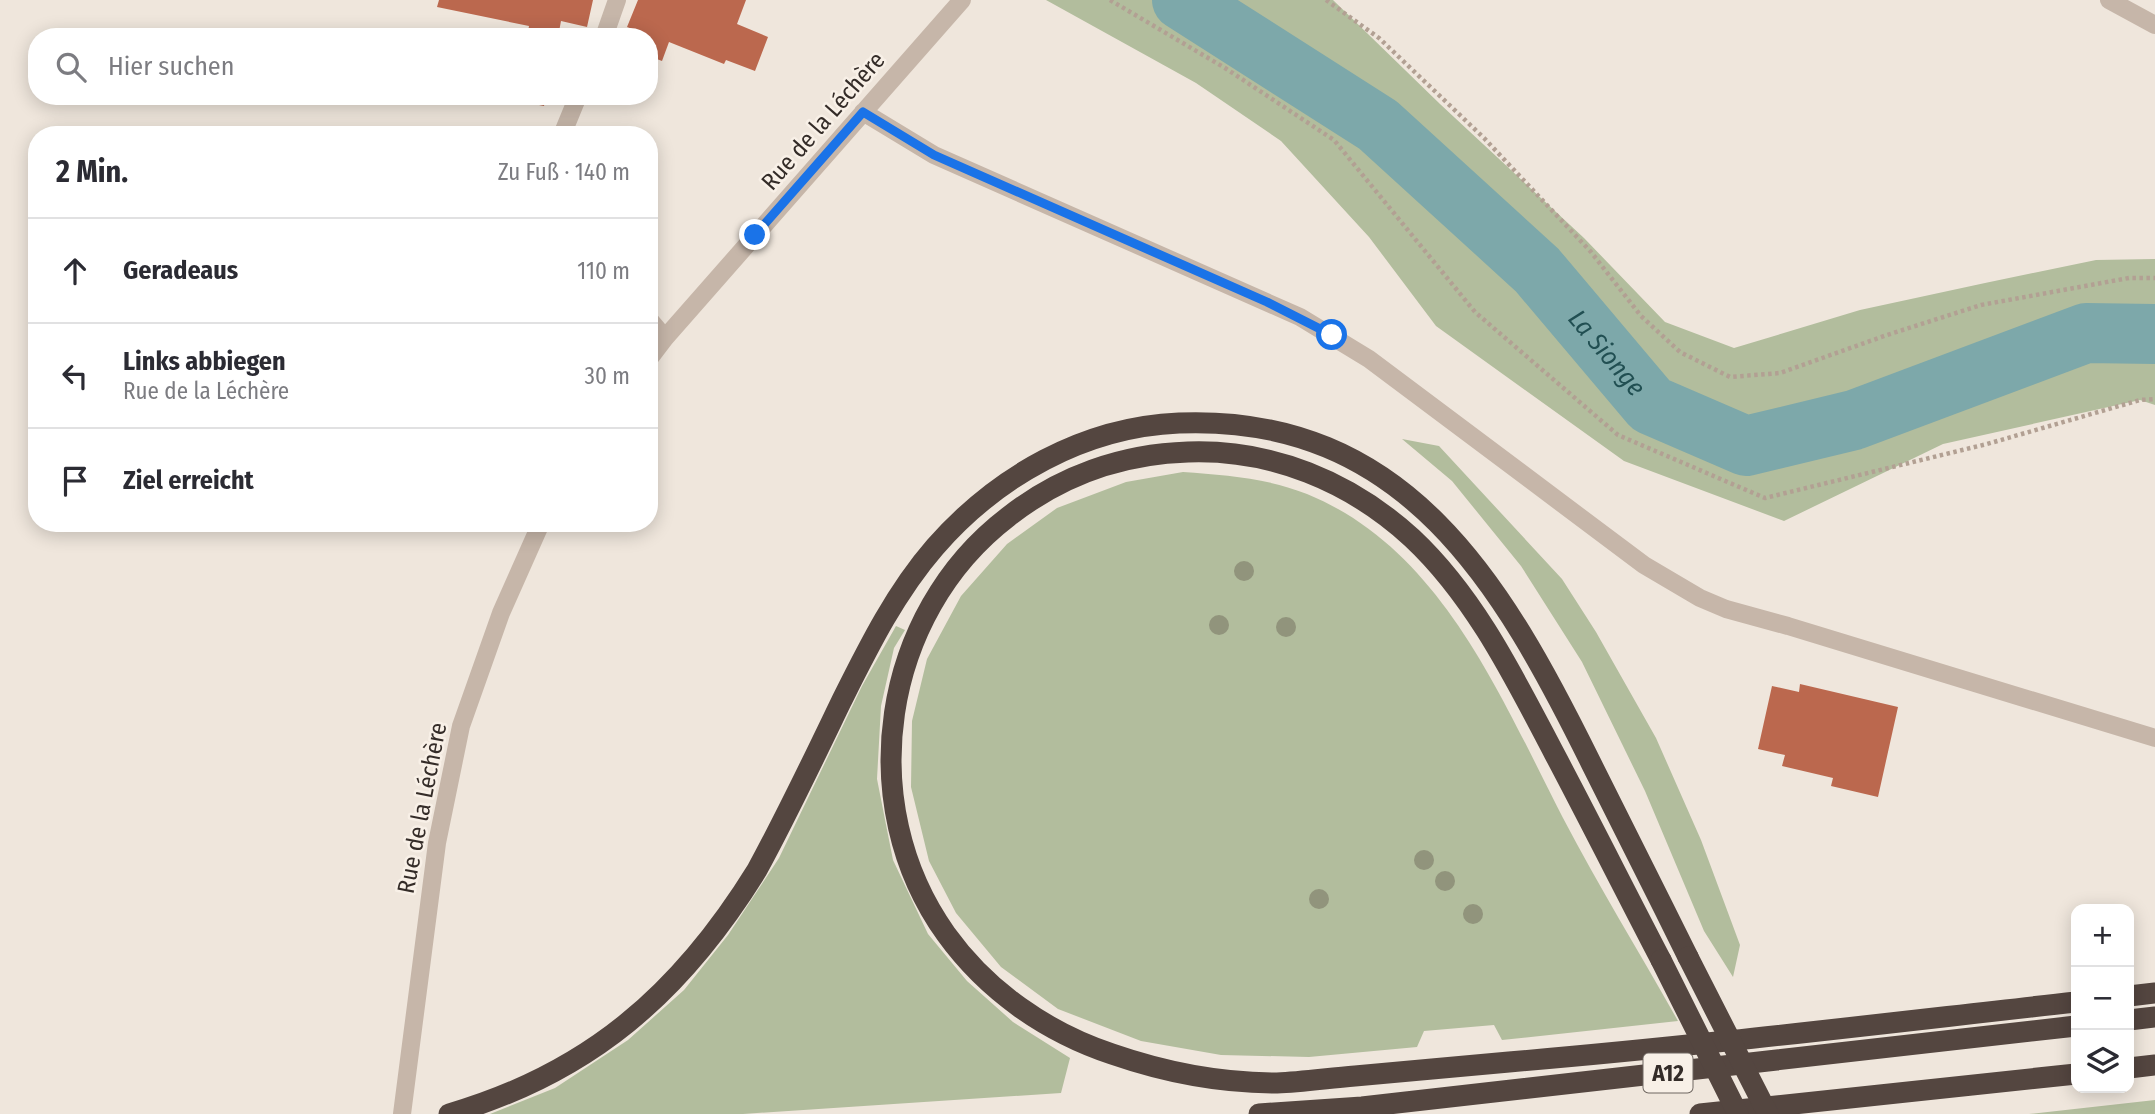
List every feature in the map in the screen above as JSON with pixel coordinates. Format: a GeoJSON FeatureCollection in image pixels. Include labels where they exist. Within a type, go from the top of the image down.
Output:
{"type":"FeatureCollection","features":[{"type":"Feature","properties":{"kind":"highway"},"geometry":{"type":"LineString","coordinates":[[449,1114],[512,1092],[586,1053],[638,1015],[697,957],[739,900],[764,859],[856,671],[886,616],[917,570],[958,523],[996,490],[1047,458],[1099,437],[1148,426],[1194,422],[1268,429],[1319,444],[1379,475],[1438,522],[1482,573],[1533,651],[1768,1114]]}},
{"type":"Feature","properties":{"kind":"highway"},"geometry":{"type":"LineString","coordinates":[[1738,1114],[1703,1043],[1661,960],[1519,686],[1478,618],[1439,566],[1414,540],[1372,506],[1327,480],[1255,457],[1202,452],[1152,455],[1086,472],[1022,506],[973,548],[932,601],[911,645],[893,716],[890,765],[897,822],[912,873],[947,935],[995,988],[1035,1018],[1082,1042],[1126,1059],[1209,1077],[1277,1083],[1621,1052],[1703,1043],[2071,1003]]}},
{"type":"Feature","properties":{"kind":"highway"},"geometry":{"type":"LineString","coordinates":[[2134,995],[2155,993]]}},
{"type":"Feature","properties":{"kind":"highway"},"geometry":{"type":"LineString","coordinates":[[2134,1019],[2155,1017]]}},
{"type":"Feature","properties":{"kind":"highway","name":"A12"},"geometry":{"type":"LineString","coordinates":[[1259,1114],[1376,1105],[2071,1027]]}},
{"type":"Feature","properties":{"kind":"highway"},"geometry":{"type":"LineString","coordinates":[[2134,1067],[2155,1065]]}},
{"type":"Feature","properties":{"kind":"highway","name":"A12"},"geometry":{"type":"LineString","coordinates":[[1700,1114],[2071,1075]]}},
{"type":"Feature","properties":{"kind":"street"},"geometry":{"type":"LineString","coordinates":[[607,28],[617,0]]}},
{"type":"Feature","properties":{"kind":"street","name":"Rue de la Léchère"},"geometry":{"type":"LineString","coordinates":[[658,347],[962,0]]}},
{"type":"Feature","properties":{"kind":"street"},"geometry":{"type":"LineString","coordinates":[[2109,0],[2155,25]]}},
{"type":"Feature","properties":{"kind":"street"},"geometry":{"type":"LineString","coordinates":[[566,126],[574,105]]}},
{"type":"Feature","properties":{"kind":"street"},"geometry":{"type":"LineString","coordinates":[[863,112],[934,155],[1267,302],[1332,335],[1369,359],[1644,565],[1700,598],[1726,609],[2155,737]]}},
{"type":"Feature","properties":{"kind":"street"},"geometry":{"type":"LineString","coordinates":[[658,330],[665,338]]}},
{"type":"Feature","properties":{"kind":"street","name":"Rue de la Léchère"},"geometry":{"type":"LineString","coordinates":[[402,1114],[436,843],[461,726],[500,613],[537,532]]}},
{"type":"Feature","properties":{"kind":"path"},"geometry":{"type":"LineString","coordinates":[[1110,0],[1225,68],[1334,140],[1475,312],[1618,435],[1765,498],[1987,444],[2140,400],[2155,399]]}},
{"type":"Feature","properties":{"kind":"path"},"geometry":{"type":"LineString","coordinates":[[1326,0],[1380,38],[1484,138],[1591,252],[1641,316],[1680,352],[1730,377],[1780,373],[1981,305],[2129,278],[2155,278]]}},
{"type":"Feature","properties":{"kind":"green space"},"geometry":{"type":"Polygon","coordinates":[[[1046,0],[1333,0],[1584,238],[1665,322],[1734,348],[1860,310],[1985,283],[2096,260],[2155,259],[2155,405],[2140,400],[1943,444],[1784,521],[1624,461],[1436,326],[1369,237],[1281,141],[1196,83],[1046,0]]]}},
{"type":"Feature","properties":{"kind":"green space"},"geometry":{"type":"Polygon","coordinates":[[[1402,439],[1439,446],[1562,579],[1596,632],[1656,738],[1701,840],[1740,945],[1733,977],[1704,931],[1645,791],[1582,662],[1521,566],[1452,481],[1402,439]]]}},
{"type":"Feature","properties":{"kind":"green space"},"geometry":{"type":"Polygon","coordinates":[[[1183,472],[1261,481],[1307,494],[1354,519],[1395,551],[1431,589],[1490,677],[1577,844],[1678,1021],[1502,1040],[1494,1025],[1424,1031],[1417,1047],[1309,1057],[1221,1055],[1141,1041],[1058,1009],[1001,967],[956,913],[929,861],[911,787],[912,721],[927,659],[961,596],[1007,544],[1057,508],[1126,482],[1183,472]]]}},
{"type":"Feature","properties":{"kind":"green space"},"geometry":{"type":"Polygon","coordinates":[[[896,626],[905,630],[894,648],[881,706],[877,779],[893,860],[928,934],[967,981],[1013,1022],[1070,1058],[1061,1093],[743,1114],[490,1114],[555,1088],[628,1040],[684,990],[728,935],[779,858],[862,686],[896,626]]]}},
{"type":"Feature","properties":{"kind":"green space"},"geometry":{"type":"Polygon","coordinates":[[[2155,1100],[2155,1114],[2029,1114],[2155,1100]]]}},
{"type":"Feature","properties":{"kind":"building"},"geometry":{"type":"Polygon","coordinates":[[[439,0],[593,0],[587,27],[561,21],[560,28],[529,28],[437,7],[439,0]]]}},
{"type":"Feature","properties":{"kind":"building"},"geometry":{"type":"Polygon","coordinates":[[[638,0],[746,0],[737,24],[768,37],[755,71],[726,60],[724,64],[669,42],[662,61],[658,59],[658,28],[627,27],[638,0]]]}},
{"type":"Feature","properties":{"kind":"building"},"geometry":{"type":"Polygon","coordinates":[[[1800,684],[1898,707],[1878,797],[1831,786],[1833,778],[1782,766],[1785,755],[1758,749],[1772,686],[1799,692],[1800,684]]]}},
{"type":"Feature","properties":{"kind":"waterway","name":"La Sionge"},"geometry":{"type":"LineString","coordinates":[[1182,0],[1378,125],[1537,270],[1651,405],[1746,446],[1854,420],[2086,333],[2155,334]]}},
{"type":"Feature","properties":{"kind":"route"},"geometry":{"type":"LineString","coordinates":[[755,235],[863,112],[934,155],[1267,302],[1332,335]]}}]}
